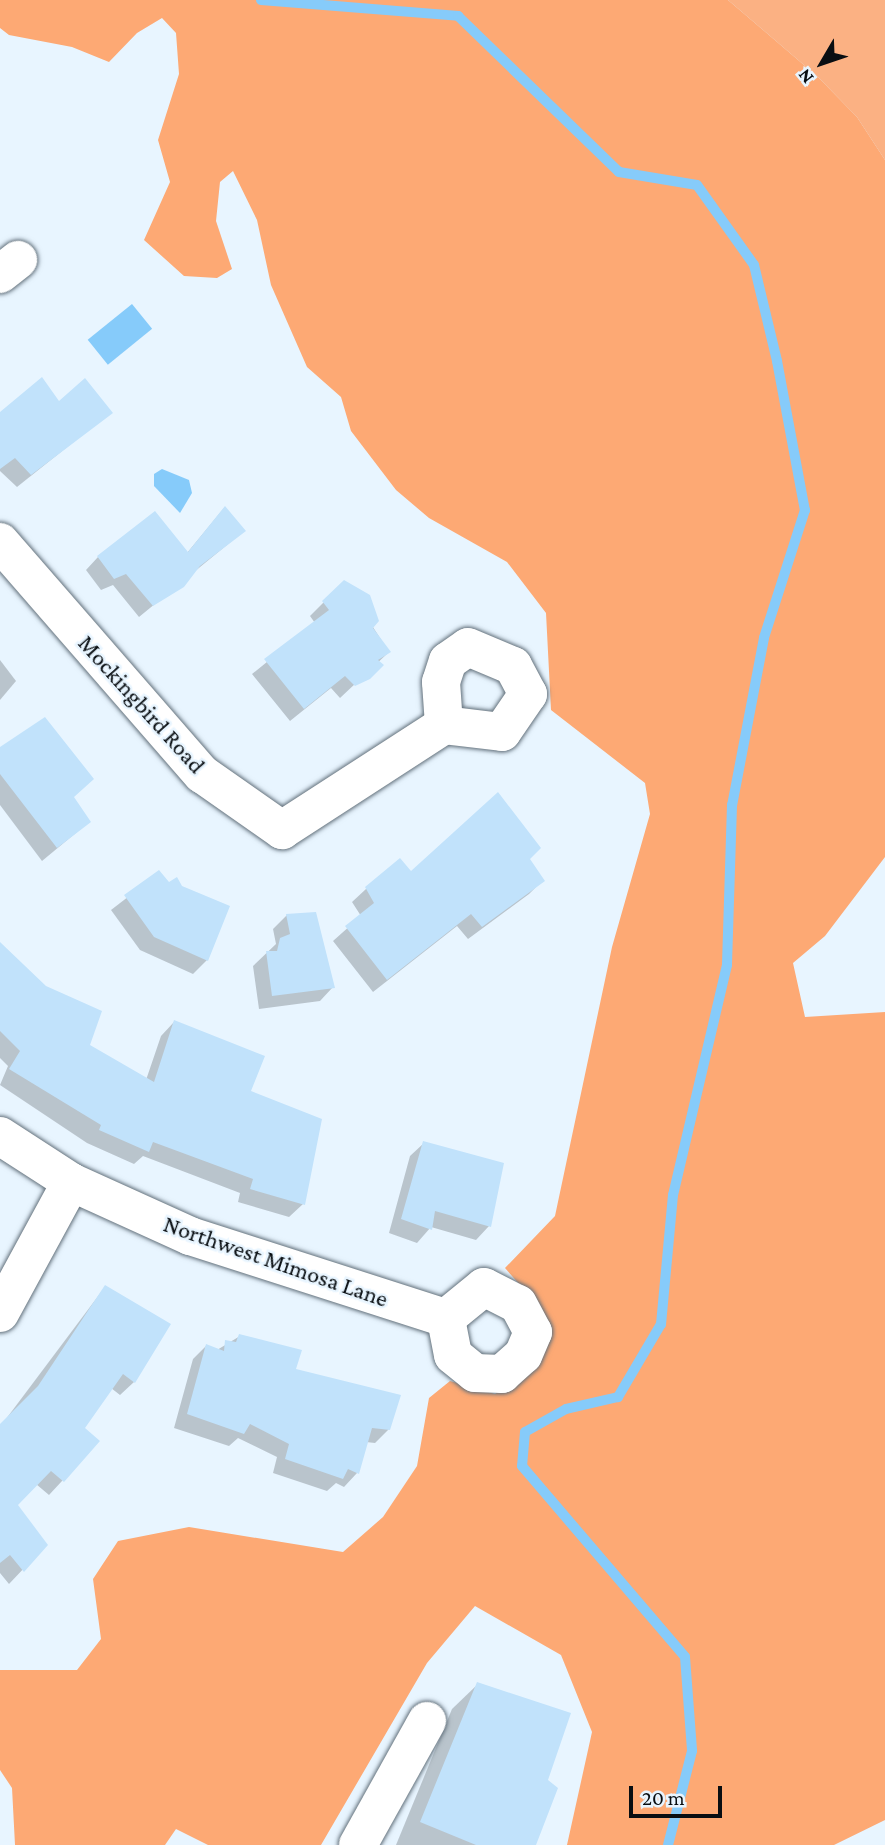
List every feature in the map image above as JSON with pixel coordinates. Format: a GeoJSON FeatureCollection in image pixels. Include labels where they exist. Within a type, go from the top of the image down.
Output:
{"type":"FeatureCollection","features":[{"type":"Feature","properties":{"kind":"street","name":"Mockingbird Road"},"geometry":{"type":"LineString","coordinates":[[0,542],[202,774],[282,830],[444,725]]}},
{"type":"Feature","properties":{"kind":"street","name":"Northwest Mimosa Lane"},"geometry":{"type":"LineString","coordinates":[[0,1136],[71,1182],[190,1236],[446,1318]]}},
{"type":"Feature","properties":{"kind":"street"},"geometry":{"type":"LineString","coordinates":[[0,1313],[71,1182]]}},
{"type":"Feature","properties":{"kind":"street"},"geometry":{"type":"LineString","coordinates":[[358,1845],[427,1721]]}},
{"type":"Feature","properties":{"kind":"shaded area"},"geometry":{"type":"Polygon","coordinates":[[[0,0],[728,0],[818,77],[857,117],[885,160],[885,857],[825,936],[793,963],[805,1017],[885,1012],[885,1820],[834,1845],[567,1845],[592,1732],[561,1655],[475,1606],[427,1663],[321,1845],[208,1845],[176,1829],[165,1845],[15,1845],[12,1788],[0,1770],[0,1670],[77,1670],[101,1639],[93,1579],[118,1541],[189,1527],[343,1552],[383,1517],[417,1466],[429,1398],[450,1381],[495,1394],[535,1369],[528,1294],[505,1268],[555,1216],[612,947],[650,814],[645,783],[551,710],[546,613],[507,562],[429,518],[396,490],[351,431],[341,397],[307,367],[271,285],[257,220],[233,171],[220,182],[216,221],[232,269],[217,278],[184,276],[144,240],[170,182],[158,140],[179,74],[176,33],[162,18],[137,33],[109,62],[72,47],[9,35],[0,28],[0,0]]]}},
{"type":"Feature","properties":{"kind":"shaded area"},"geometry":{"type":"Polygon","coordinates":[[[728,0],[885,0],[885,160],[857,117],[818,77],[728,0]]]}},
{"type":"Feature","properties":{"kind":"water"},"geometry":{"type":"Polygon","coordinates":[[[132,304],[152,329],[108,365],[88,340],[132,304]]]}},
{"type":"Feature","properties":{"kind":"water"},"geometry":{"type":"Polygon","coordinates":[[[162,469],[189,480],[192,493],[180,513],[154,486],[154,474],[162,469]]]}},
{"type":"Feature","properties":{"kind":"building"},"geometry":{"type":"Polygon","coordinates":[[[42,377],[59,401],[85,378],[113,413],[31,475],[15,458],[0,469],[0,412],[42,377]]]}},
{"type":"Feature","properties":{"kind":"building"},"geometry":{"type":"Polygon","coordinates":[[[225,506],[246,531],[200,566],[184,587],[153,606],[126,574],[114,579],[97,556],[155,511],[188,552],[225,506]]]}},
{"type":"Feature","properties":{"kind":"building"},"geometry":{"type":"Polygon","coordinates":[[[344,580],[370,595],[379,621],[373,628],[391,652],[378,660],[384,665],[370,679],[355,686],[345,676],[304,709],[264,659],[329,610],[322,601],[344,580]]]}},
{"type":"Feature","properties":{"kind":"building"},"geometry":{"type":"Polygon","coordinates":[[[45,717],[94,779],[74,797],[91,822],[57,848],[0,774],[0,747],[45,717]]]}},
{"type":"Feature","properties":{"kind":"building"},"geometry":{"type":"Polygon","coordinates":[[[498,792],[541,848],[530,859],[545,881],[482,927],[471,914],[387,980],[345,926],[374,903],[365,887],[400,858],[411,871],[498,792]]]}},
{"type":"Feature","properties":{"kind":"building"},"geometry":{"type":"Polygon","coordinates":[[[159,870],[169,882],[177,877],[182,886],[230,906],[208,961],[154,937],[124,895],[159,870]]]}},
{"type":"Feature","properties":{"kind":"building"},"geometry":{"type":"Polygon","coordinates":[[[316,912],[335,988],[272,996],[266,951],[277,951],[280,938],[290,934],[286,914],[316,912]]]}},
{"type":"Feature","properties":{"kind":"building"},"geometry":{"type":"Polygon","coordinates":[[[0,942],[46,986],[102,1011],[90,1045],[154,1082],[174,1020],[265,1056],[251,1091],[322,1119],[305,1205],[250,1189],[253,1179],[153,1142],[149,1152],[99,1130],[101,1125],[9,1069],[20,1051],[0,1031],[0,942]]]}},
{"type":"Feature","properties":{"kind":"building"},"geometry":{"type":"Polygon","coordinates":[[[423,1141],[504,1163],[491,1227],[435,1211],[432,1230],[401,1219],[423,1141]]]}},
{"type":"Feature","properties":{"kind":"building"},"geometry":{"type":"Polygon","coordinates":[[[105,1285],[171,1324],[135,1383],[123,1374],[85,1428],[100,1441],[64,1482],[51,1471],[18,1505],[48,1545],[24,1572],[10,1555],[0,1563],[0,1424],[38,1386],[105,1285]]]}},
{"type":"Feature","properties":{"kind":"building"},"geometry":{"type":"Polygon","coordinates":[[[239,1334],[302,1350],[296,1369],[401,1395],[390,1430],[372,1428],[359,1474],[348,1469],[343,1479],[285,1459],[289,1444],[250,1424],[244,1434],[187,1414],[206,1344],[224,1351],[225,1340],[236,1342],[239,1334]]]}},
{"type":"Feature","properties":{"kind":"building"},"geometry":{"type":"Polygon","coordinates":[[[477,1682],[571,1713],[548,1780],[558,1788],[536,1845],[476,1845],[420,1822],[477,1682]]]}},
{"type":"Feature","properties":{"kind":"waterway"},"geometry":{"type":"LineString","coordinates":[[261,0],[458,16],[619,172],[697,185],[754,265],[777,361],[805,510],[764,638],[732,805],[727,965],[673,1195],[661,1324],[618,1397],[566,1409],[525,1432],[522,1466],[685,1657],[692,1751],[668,1845]]}}]}
